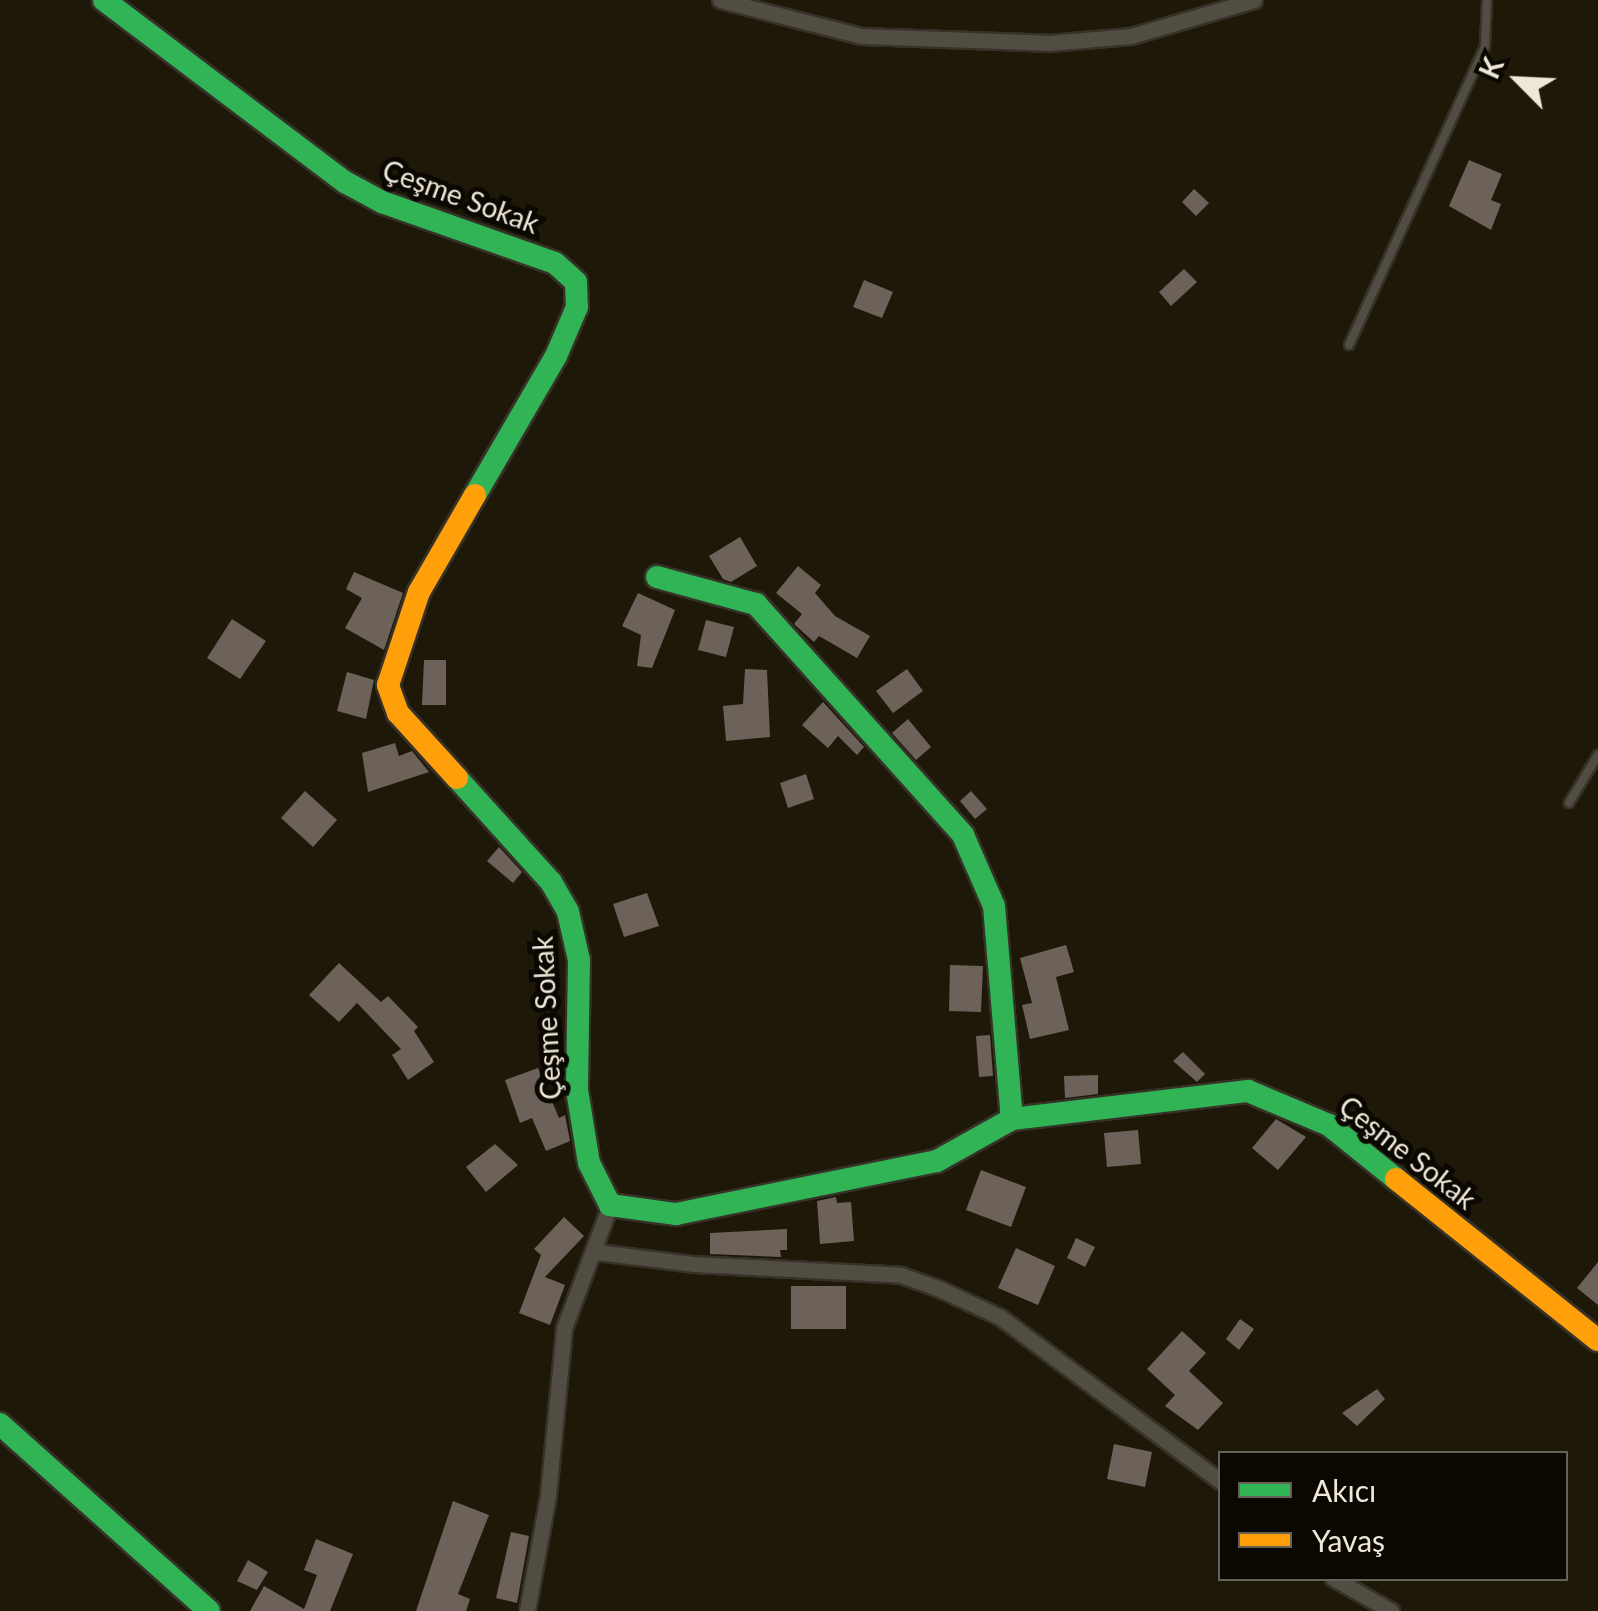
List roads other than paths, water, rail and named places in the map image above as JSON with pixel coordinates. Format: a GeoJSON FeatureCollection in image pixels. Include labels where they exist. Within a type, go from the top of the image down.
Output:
{"type":"FeatureCollection","features":[{"type":"Feature","properties":{"kind":"street","name":"Çeşme Sokak"},"geometry":{"type":"LineString","coordinates":[[104,0],[346,182],[382,202],[555,263],[576,282],[577,307],[556,356],[418,592],[388,685],[398,713],[551,882],[568,912],[579,960],[577,1090],[589,1163],[610,1205],[676,1214],[937,1161],[1012,1118],[1099,1113],[1230,1091],[1268,1096],[1329,1125],[1598,1340]]}},
{"type":"Feature","properties":{"kind":"street"},"geometry":{"type":"LineString","coordinates":[[720,0],[861,36],[1048,44],[1131,36],[1254,0]]}},
{"type":"Feature","properties":{"kind":"street"},"geometry":{"type":"LineString","coordinates":[[657,577],[756,604],[963,835],[994,906],[1012,1118]]}},
{"type":"Feature","properties":{"kind":"street"},"geometry":{"type":"LineString","coordinates":[[527,1611],[548,1495],[564,1328],[582,1273],[597,1252],[610,1205]]}},
{"type":"Feature","properties":{"kind":"street"},"geometry":{"type":"LineString","coordinates":[[597,1252],[694,1264],[889,1274],[940,1289],[1013,1326],[1218,1480]]}},
{"type":"Feature","properties":{"kind":"street"},"geometry":{"type":"LineString","coordinates":[[0,1424],[209,1611]]}},
{"type":"Feature","properties":{"kind":"street"},"geometry":{"type":"LineString","coordinates":[[1337,1581],[1390,1611]]}},
{"type":"Feature","properties":{"kind":"lane"},"geometry":{"type":"LineString","coordinates":[[1350,346],[1485,46],[1487,0]]}},
{"type":"Feature","properties":{"kind":"lane"},"geometry":{"type":"LineString","coordinates":[[1569,802],[1598,756]]}}]}
